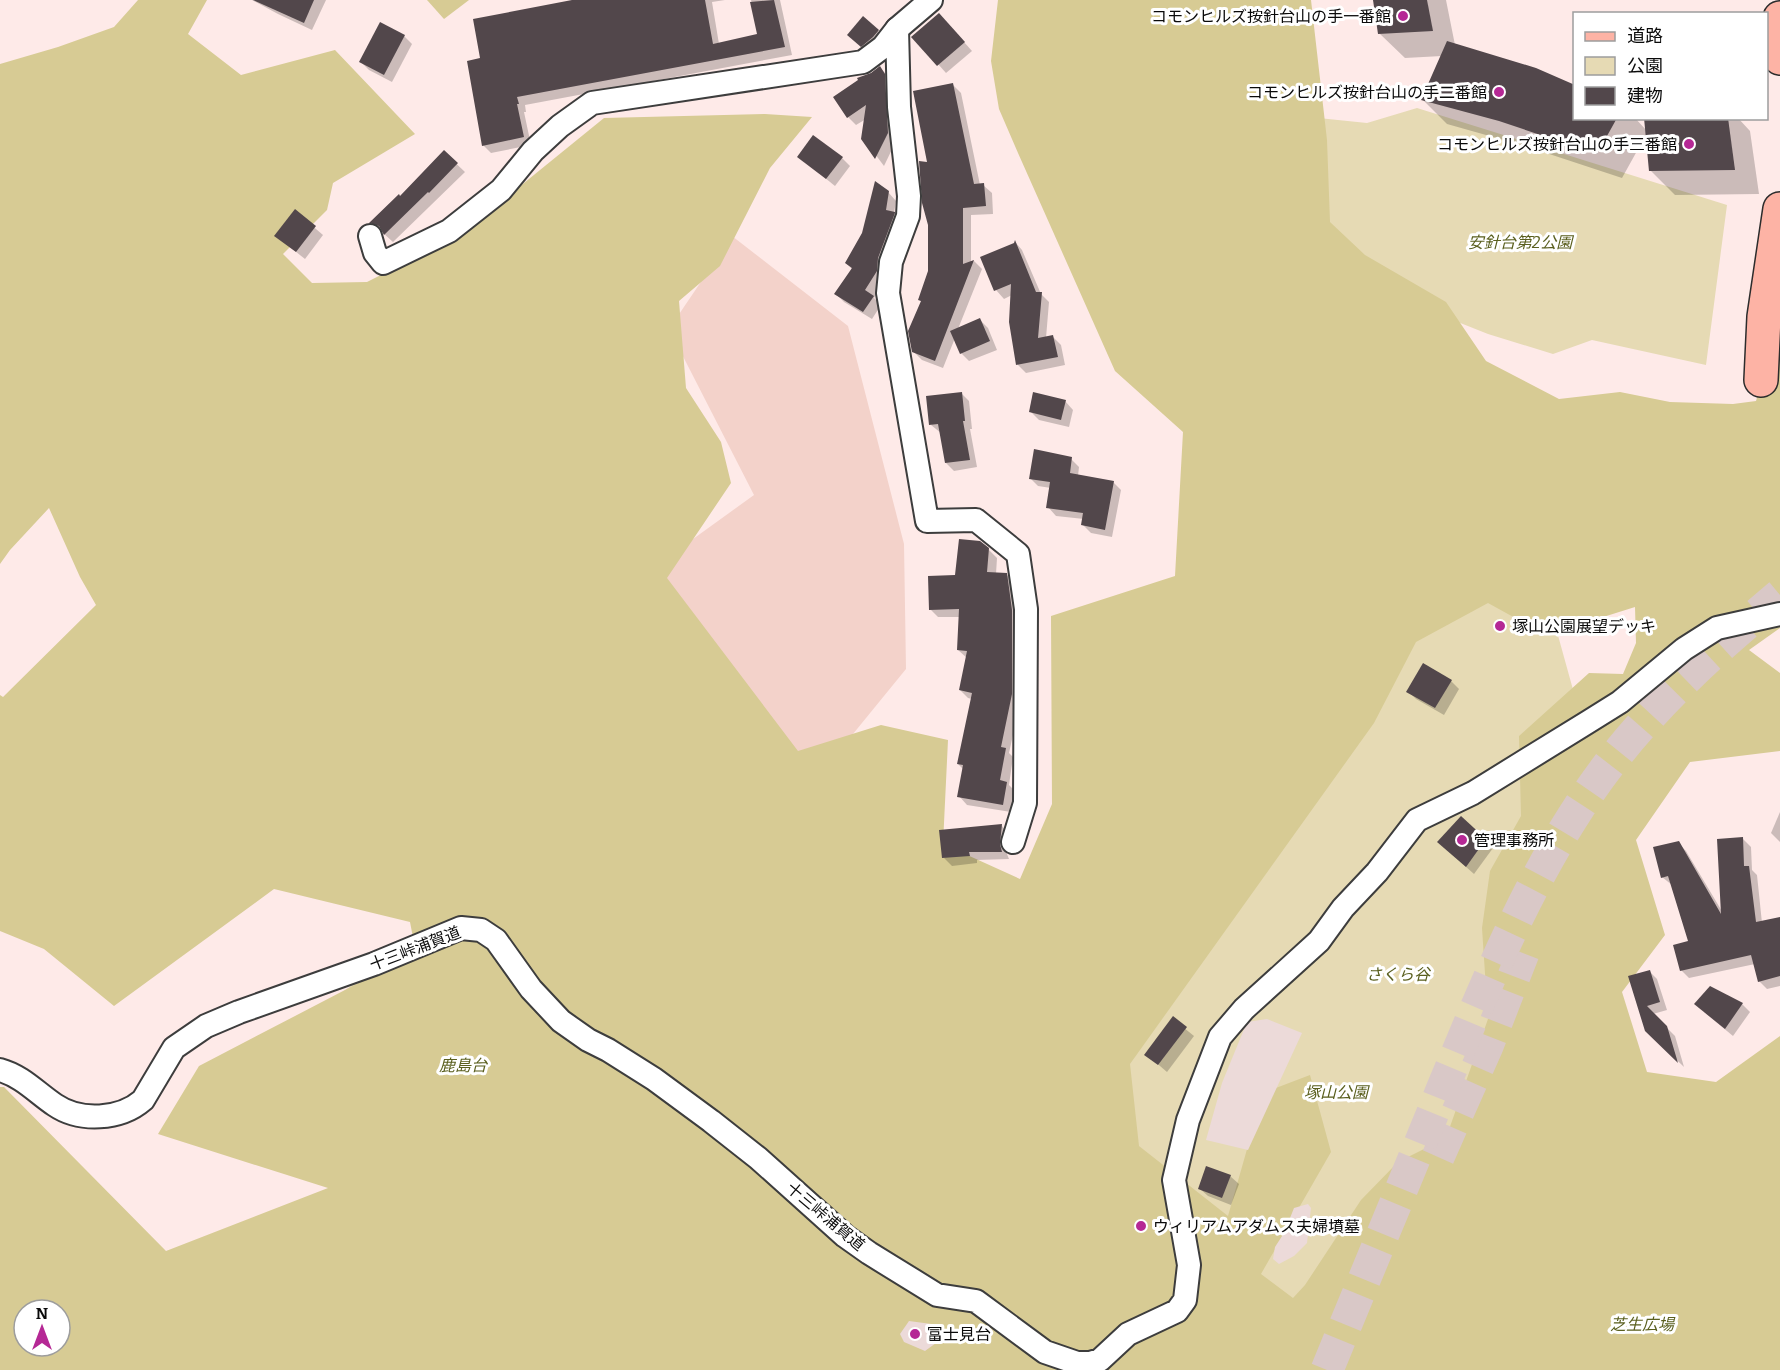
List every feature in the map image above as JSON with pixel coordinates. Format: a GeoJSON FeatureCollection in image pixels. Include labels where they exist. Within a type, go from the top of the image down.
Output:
{"type":"FeatureCollection","features":[{"type":"Feature","properties":{"kind":"street"},"geometry":{"type":"LineString","coordinates":[[370,236],[375,253],[383,263],[449,231],[501,190],[533,151],[560,126],[592,103],[863,62],[883,47],[897,29],[931,0]]}},
{"type":"Feature","properties":{"kind":"street"},"geometry":{"type":"LineString","coordinates":[[1780,18],[1774,50],[1780,58]]}},
{"type":"Feature","properties":{"kind":"street"},"geometry":{"type":"LineString","coordinates":[[897,29],[899,107],[909,195],[908,216],[891,262],[888,293],[927,522],[976,520],[1018,554],[1026,609],[1025,803],[1013,842]]}},
{"type":"Feature","properties":{"kind":"street"},"geometry":{"type":"LineString","coordinates":[[1770,381],[1764,317],[1780,208]]}},
{"type":"Feature","properties":{"kind":"street","name":"十三峠浦賀道"},"geometry":{"type":"LineString","coordinates":[[0,1070],[21,1079],[56,1107],[66,1112],[88,1116],[121,1113],[143,1100],[174,1048],[206,1026],[239,1011],[374,964],[461,928],[481,930],[496,940],[531,989],[561,1021],[588,1040],[654,1079],[711,1121],[758,1158],[845,1236],[929,1292],[945,1298],[976,1301],[1045,1352],[1077,1363],[1090,1363],[1100,1360],[1128,1334],[1177,1311],[1185,1300],[1189,1265],[1174,1180],[1188,1120],[1220,1038],[1244,1009],[1319,941],[1343,908],[1377,872],[1417,820],[1473,793],[1620,702],[1684,648],[1717,628],[1780,614]]}},
{"type":"Feature","properties":{"kind":"shaded area"},"geometry":{"type":"Polygon","coordinates":[[[732,236],[848,326],[904,544],[906,669],[813,783],[657,565],[754,495],[669,329],[732,236]]]}},
{"type":"Feature","properties":{"kind":"shaded area"},"geometry":{"type":"Polygon","coordinates":[[[1267,1019],[1302,1033],[1248,1150],[1206,1140],[1222,1083],[1247,1022],[1267,1019]]]}},
{"type":"Feature","properties":{"kind":"shaded area"},"geometry":{"type":"Polygon","coordinates":[[[1308,1204],[1311,1208],[1307,1243],[1294,1256],[1279,1264],[1273,1259],[1275,1247],[1284,1233],[1294,1208],[1308,1204]]]}},
{"type":"Feature","properties":{"kind":"shaded area"},"geometry":{"type":"Polygon","coordinates":[[[909,1321],[939,1325],[936,1343],[925,1351],[904,1342],[900,1334],[909,1321]]]}},
{"type":"Feature","properties":{"kind":"green space"},"geometry":{"type":"Polygon","coordinates":[[[138,0],[207,0],[188,34],[241,75],[335,50],[415,134],[333,183],[327,210],[283,254],[312,283],[367,282],[460,235],[604,118],[765,114],[812,117],[770,168],[720,266],[679,301],[686,388],[721,442],[731,483],[667,578],[798,751],[881,725],[948,740],[943,844],[1020,879],[1052,804],[1051,616],[1175,576],[1183,432],[1115,371],[999,109],[991,61],[998,0],[1311,0],[1327,140],[1330,222],[1365,255],[1446,302],[1486,361],[1559,399],[1620,392],[1670,402],[1733,404],[1756,401],[1780,319],[1780,628],[1749,650],[1780,673],[1780,751],[1690,762],[1636,840],[1665,935],[1622,992],[1647,1072],[1716,1082],[1780,1036],[1780,1370],[0,1370],[0,1087],[4,1087],[166,1251],[328,1188],[158,1134],[199,1066],[416,953],[410,922],[274,889],[114,1006],[44,949],[0,931],[0,695],[3,697],[96,605],[80,577],[49,508],[0,564],[0,64],[114,27],[138,0]],[[1488,603],[1416,642],[1374,723],[1130,1064],[1139,1146],[1228,1216],[1263,1093],[1310,1075],[1331,1152],[1261,1274],[1293,1298],[1305,1285],[1361,1200],[1398,1162],[1446,1138],[1488,1019],[1482,928],[1490,871],[1521,816],[1519,736],[1589,673],[1623,674],[1636,643],[1635,607],[1546,635],[1488,603]]]}},
{"type":"Feature","properties":{"kind":"green space"},"geometry":{"type":"Polygon","coordinates":[[[427,0],[469,0],[444,19],[427,0]]]}},
{"type":"Feature","properties":{"kind":"green space","name":"安針台第2公園"},"geometry":{"type":"Polygon","coordinates":[[[1417,108],[1727,205],[1706,365],[1592,340],[1553,354],[1488,334],[1337,274],[1299,116],[1367,123],[1417,108]]]}},
{"type":"Feature","properties":{"kind":"green space","name":"塚山公園"},"geometry":{"type":"Polygon","coordinates":[[[1482,591],[1554,621],[1577,704],[1574,914],[1780,1370],[1346,1370],[343,992],[442,913],[998,939],[1273,721],[1482,591]]]}},
{"type":"Feature","properties":{"kind":"building"},"geometry":{"type":"Polygon","coordinates":[[[253,0],[314,0],[304,23],[253,0]]]}},
{"type":"Feature","properties":{"kind":"building"},"geometry":{"type":"Polygon","coordinates":[[[572,0],[705,0],[713,44],[757,34],[750,2],[774,0],[785,47],[517,97],[524,137],[482,146],[467,61],[480,58],[473,19],[572,0]]]}},
{"type":"Feature","properties":{"kind":"building","name":"コモンヒルズ按針台山の手一番館"},"geometry":{"type":"Polygon","coordinates":[[[1373,0],[1427,0],[1433,31],[1378,34],[1373,0]]]}},
{"type":"Feature","properties":{"kind":"building"},"geometry":{"type":"Polygon","coordinates":[[[939,13],[965,42],[937,66],[911,37],[939,13]]]}},
{"type":"Feature","properties":{"kind":"building"},"geometry":{"type":"Polygon","coordinates":[[[863,16],[879,30],[861,47],[847,35],[863,16]]]}},
{"type":"Feature","properties":{"kind":"building"},"geometry":{"type":"Polygon","coordinates":[[[380,22],[405,35],[384,75],[359,62],[380,22]]]}},
{"type":"Feature","properties":{"kind":"building","name":"コモンヒルズ按針台山の手二番館"},"geometry":{"type":"Polygon","coordinates":[[[1447,41],[1536,68],[1573,84],[1573,120],[1616,120],[1597,154],[1499,121],[1421,100],[1447,41]]]}},
{"type":"Feature","properties":{"kind":"building"},"geometry":{"type":"Polygon","coordinates":[[[880,66],[885,74],[888,133],[875,159],[861,139],[866,105],[847,118],[833,97],[858,80],[857,78],[871,73],[880,66]]]}},
{"type":"Feature","properties":{"kind":"building"},"geometry":{"type":"Polygon","coordinates":[[[953,83],[974,184],[984,183],[986,206],[963,208],[963,264],[974,260],[935,361],[912,352],[908,331],[921,301],[918,300],[928,271],[928,225],[922,203],[919,161],[927,162],[913,91],[953,83]]]}},
{"type":"Feature","properties":{"kind":"building","name":"コモンヒルズ按針台山の手三番館"},"geometry":{"type":"Polygon","coordinates":[[[1644,120],[1728,120],[1735,170],[1649,171],[1644,120]]]}},
{"type":"Feature","properties":{"kind":"building"},"geometry":{"type":"Polygon","coordinates":[[[813,135],[843,157],[826,179],[797,157],[813,135]]]}},
{"type":"Feature","properties":{"kind":"building"},"geometry":{"type":"Polygon","coordinates":[[[444,150],[458,163],[429,193],[384,235],[379,226],[369,223],[399,194],[400,196],[444,150]]]}},
{"type":"Feature","properties":{"kind":"building"},"geometry":{"type":"Polygon","coordinates":[[[875,181],[889,191],[886,210],[895,213],[878,258],[877,271],[865,290],[874,296],[863,312],[834,294],[852,268],[845,263],[862,233],[875,181]]]}},
{"type":"Feature","properties":{"kind":"building"},"geometry":{"type":"Polygon","coordinates":[[[295,209],[316,226],[296,252],[274,236],[295,209]]]}},
{"type":"Feature","properties":{"kind":"building"},"geometry":{"type":"Polygon","coordinates":[[[1015,240],[1036,292],[1042,292],[1038,338],[1053,335],[1058,357],[1016,365],[1009,322],[1011,284],[994,291],[980,257],[1014,243],[1015,240]]]}},
{"type":"Feature","properties":{"kind":"building"},"geometry":{"type":"Polygon","coordinates":[[[980,318],[990,341],[960,354],[950,331],[980,318]]]}},
{"type":"Feature","properties":{"kind":"building"},"geometry":{"type":"Polygon","coordinates":[[[962,392],[965,421],[963,421],[970,460],[945,463],[938,424],[929,425],[926,396],[962,392]]]}},
{"type":"Feature","properties":{"kind":"building"},"geometry":{"type":"Polygon","coordinates":[[[1033,392],[1066,400],[1061,420],[1029,412],[1033,392]]]}},
{"type":"Feature","properties":{"kind":"building"},"geometry":{"type":"Polygon","coordinates":[[[1034,449],[1072,457],[1070,473],[1114,481],[1105,530],[1081,525],[1083,513],[1046,508],[1050,482],[1029,479],[1034,449]]]}},
{"type":"Feature","properties":{"kind":"building"},"geometry":{"type":"Polygon","coordinates":[[[959,539],[980,541],[989,548],[987,572],[1007,573],[1012,610],[1012,694],[1001,747],[1006,748],[1000,780],[1007,782],[1003,805],[957,797],[963,765],[957,764],[972,693],[959,690],[967,651],[957,650],[959,609],[929,610],[928,576],[955,575],[959,539]]]}},
{"type":"Feature","properties":{"kind":"building"},"geometry":{"type":"Polygon","coordinates":[[[1423,663],[1452,680],[1435,708],[1406,692],[1423,663]]]}},
{"type":"Feature","properties":{"kind":"building","name":"管理事務所"},"geometry":{"type":"Polygon","coordinates":[[[1461,816],[1486,839],[1466,867],[1437,842],[1461,816]]]}},
{"type":"Feature","properties":{"kind":"building"},"geometry":{"type":"Polygon","coordinates":[[[1002,824],[1000,844],[1002,852],[969,852],[970,856],[942,858],[939,830],[1002,824]]]}},
{"type":"Feature","properties":{"kind":"building"},"geometry":{"type":"Polygon","coordinates":[[[1743,837],[1744,866],[1749,866],[1756,922],[1780,917],[1780,976],[1758,982],[1751,955],[1680,971],[1673,945],[1688,941],[1668,876],[1661,878],[1653,847],[1679,841],[1721,914],[1717,839],[1743,837]]]}},
{"type":"Feature","properties":{"kind":"building"},"geometry":{"type":"Polygon","coordinates":[[[1650,970],[1660,1002],[1647,1006],[1667,1026],[1678,1063],[1645,1031],[1628,976],[1650,970]]]}},
{"type":"Feature","properties":{"kind":"building"},"geometry":{"type":"Polygon","coordinates":[[[1710,986],[1743,1003],[1725,1029],[1694,1004],[1710,986]]]}},
{"type":"Feature","properties":{"kind":"building"},"geometry":{"type":"Polygon","coordinates":[[[1173,1016],[1187,1027],[1158,1065],[1144,1055],[1173,1016]]]}},
{"type":"Feature","properties":{"kind":"building"},"geometry":{"type":"Polygon","coordinates":[[[1206,1166],[1231,1175],[1222,1198],[1198,1189],[1206,1166]]]}},
{"type":"Feature","properties":{"kind":"tunnel"},"geometry":{"type":"LineString","coordinates":[[1327,1370],[1490,977],[1525,902],[1565,830],[1607,767],[1652,713],[1727,640],[1780,595]]}},
{"type":"Feature","properties":{"kind":"tunnel"},"geometry":{"type":"LineString","coordinates":[[1438,1157],[1487,1046],[1523,953]]}},
{"type":"Feature","properties":{"kind":"place","name":"コモンヒルズ按針台山の手一番館"},"geometry":{"type":"Point","coordinates":[1403,16]}},
{"type":"Feature","properties":{"kind":"place","name":"コモンヒルズ按針台山の手二番館"},"geometry":{"type":"Point","coordinates":[1499,92]}},
{"type":"Feature","properties":{"kind":"place","name":"コモンヒルズ按針台山の手三番館"},"geometry":{"type":"Point","coordinates":[1689,144]}},
{"type":"Feature","properties":{"kind":"place","name":"塚山公園展望デッキ"},"geometry":{"type":"Point","coordinates":[1500,626]}},
{"type":"Feature","properties":{"kind":"place","name":"管理事務所"},"geometry":{"type":"Point","coordinates":[1462,840]}},
{"type":"Feature","properties":{"kind":"place","name":"ウィリアムアダムス夫婦墳墓"},"geometry":{"type":"Point","coordinates":[1141,1226]}},
{"type":"Feature","properties":{"kind":"place","name":"富士見台"},"geometry":{"type":"Point","coordinates":[915,1334]}},
{"type":"Feature","properties":{"kind":"park label","name":"さくら谷"},"geometry":{"type":"Point","coordinates":[1398,974]}},
{"type":"Feature","properties":{"kind":"park label","name":"鹿島台"},"geometry":{"type":"Point","coordinates":[463,1065]}},
{"type":"Feature","properties":{"kind":"park label","name":"芝生広場"},"geometry":{"type":"Point","coordinates":[1642,1324]}}]}
